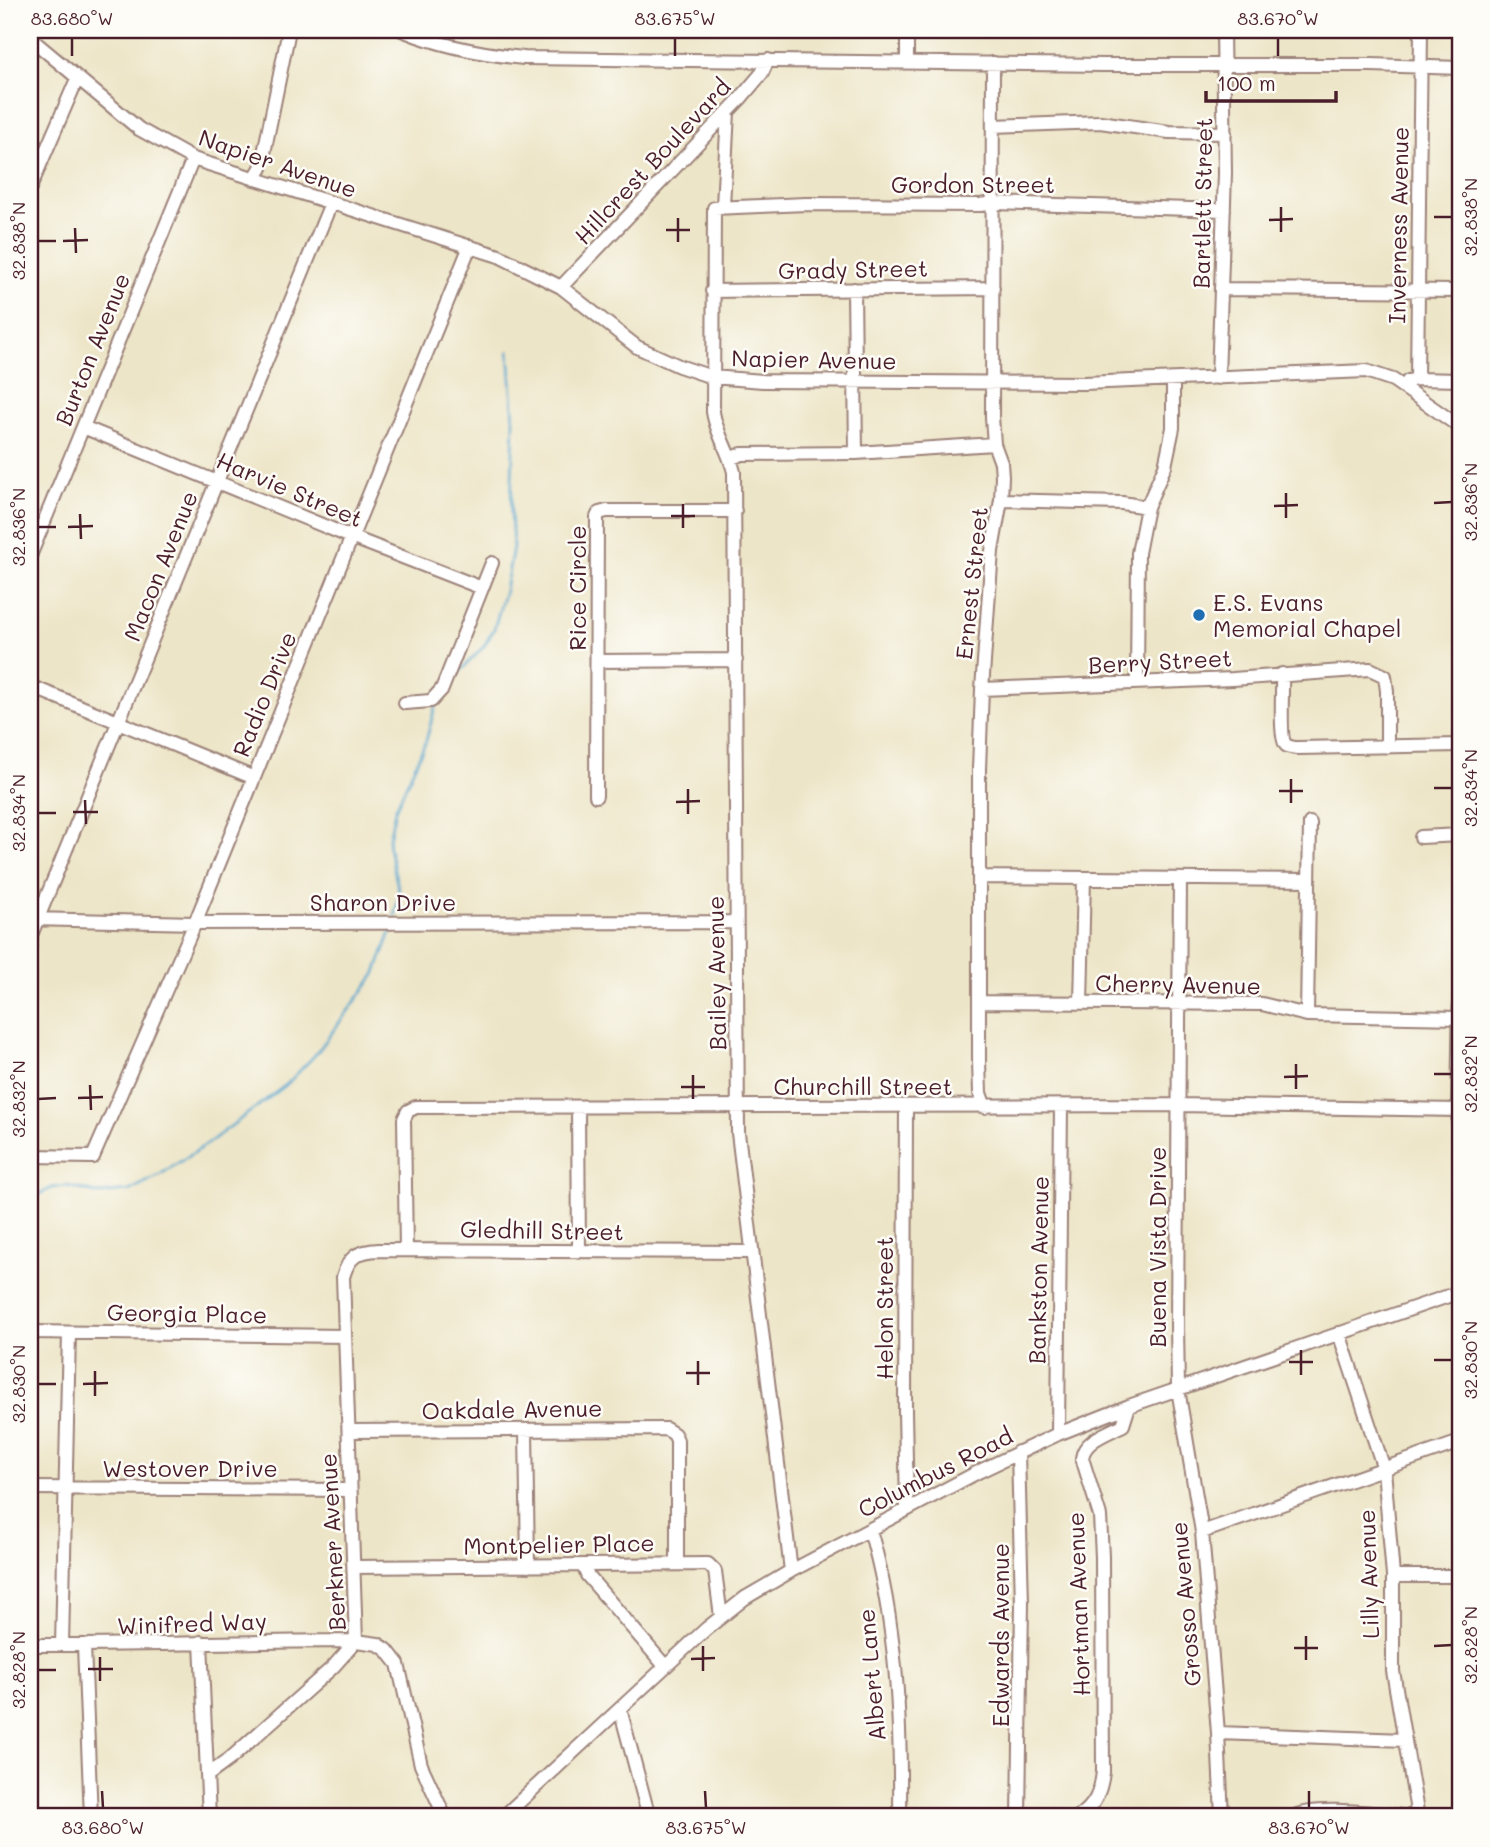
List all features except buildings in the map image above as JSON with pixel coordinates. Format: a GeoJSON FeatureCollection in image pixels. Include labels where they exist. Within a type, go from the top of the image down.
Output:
{"type":"FeatureCollection","features":[{"type":"Feature","properties":{"kind":"street"},"geometry":{"type":"LineString","coordinates":[[254,179],[261,168],[289,30]]}},
{"type":"Feature","properties":{"kind":"street"},"geometry":{"type":"LineString","coordinates":[[402,30],[450,46],[500,56],[1460,68]]}},
{"type":"Feature","properties":{"kind":"street"},"geometry":{"type":"LineString","coordinates":[[907,30],[907,62]]}},
{"type":"Feature","properties":{"kind":"street","name":"Bartlett Street"},"geometry":{"type":"LineString","coordinates":[[1218,378],[1224,210],[1223,30]]}},
{"type":"Feature","properties":{"kind":"street","name":"Inverness Avenue"},"geometry":{"type":"LineString","coordinates":[[1417,379],[1421,30]]}},
{"type":"Feature","properties":{"kind":"street","name":"Napier Avenue"},"geometry":{"type":"LineString","coordinates":[[30,38],[139,129],[193,159],[506,259],[561,287],[637,347],[712,377],[762,382],[1084,383],[1357,371],[1383,375],[1398,383],[1460,427]]}},
{"type":"Feature","properties":{"kind":"street","name":"Hillcrest Boulevard"},"geometry":{"type":"LineString","coordinates":[[561,287],[728,112],[762,73],[768,60]]}},
{"type":"Feature","properties":{"kind":"street","name":"Ernest Street"},"geometry":{"type":"LineString","coordinates":[[985,1107],[980,1093],[979,1002],[982,689],[992,551],[1001,500],[1001,463],[994,444],[993,63]]}},
{"type":"Feature","properties":{"kind":"street"},"geometry":{"type":"LineString","coordinates":[[30,188],[77,79]]}},
{"type":"Feature","properties":{"kind":"street","name":"Bailey Avenue"},"geometry":{"type":"LineString","coordinates":[[728,112],[723,206],[714,208],[713,215],[712,377],[714,421],[734,471],[738,1133],[791,1571]]}},
{"type":"Feature","properties":{"kind":"street"},"geometry":{"type":"LineString","coordinates":[[993,126],[1100,122],[1169,132],[1225,133]]}},
{"type":"Feature","properties":{"kind":"street","name":"Burton Avenue"},"geometry":{"type":"LineString","coordinates":[[30,556],[193,159]]}},
{"type":"Feature","properties":{"kind":"street","name":"Macon Avenue"},"geometry":{"type":"LineString","coordinates":[[30,945],[34,919],[119,723],[331,203]]}},
{"type":"Feature","properties":{"kind":"street","name":"Gordon Street"},"geometry":{"type":"LineString","coordinates":[[723,206],[994,203],[1224,210]]}},
{"type":"Feature","properties":{"kind":"street","name":"Radio Drive"},"geometry":{"type":"LineString","coordinates":[[30,1156],[93,1157],[195,923],[470,246]]}},
{"type":"Feature","properties":{"kind":"street","name":"Grady Street"},"geometry":{"type":"LineString","coordinates":[[712,291],[993,288]]}},
{"type":"Feature","properties":{"kind":"street"},"geometry":{"type":"LineString","coordinates":[[854,289],[856,453]]}},
{"type":"Feature","properties":{"kind":"street"},"geometry":{"type":"LineString","coordinates":[[1222,289],[1460,291]]}},
{"type":"Feature","properties":{"kind":"street"},"geometry":{"type":"LineString","coordinates":[[1398,383],[1417,379],[1460,380]]}},
{"type":"Feature","properties":{"kind":"street"},"geometry":{"type":"LineString","coordinates":[[1137,683],[1138,553],[1147,507],[1166,466],[1173,428],[1173,380]]}},
{"type":"Feature","properties":{"kind":"street","name":"Harvie Street"},"geometry":{"type":"LineString","coordinates":[[83,427],[482,589]]}},
{"type":"Feature","properties":{"kind":"street"},"geometry":{"type":"LineString","coordinates":[[731,458],[742,454],[856,453],[994,444]]}},
{"type":"Feature","properties":{"kind":"street"},"geometry":{"type":"LineString","coordinates":[[1001,500],[1122,503],[1147,507]]}},
{"type":"Feature","properties":{"kind":"street","name":"Rice Circle"},"geometry":{"type":"LineString","coordinates":[[735,511],[599,513],[596,531],[597,661],[736,660]]}},
{"type":"Feature","properties":{"kind":"street"},"geometry":{"type":"LineString","coordinates":[[405,703],[431,701],[442,689],[492,563]]}},
{"type":"Feature","properties":{"kind":"street"},"geometry":{"type":"LineString","coordinates":[[596,796],[597,661]]}},
{"type":"Feature","properties":{"kind":"street","name":"Berry Street"},"geometry":{"type":"LineString","coordinates":[[982,689],[1233,679],[1370,669],[1385,676],[1387,747]]}},
{"type":"Feature","properties":{"kind":"street"},"geometry":{"type":"LineString","coordinates":[[1282,674],[1283,732],[1284,743],[1288,747],[1460,745]]}},
{"type":"Feature","properties":{"kind":"street"},"geometry":{"type":"LineString","coordinates":[[30,686],[253,777]]}},
{"type":"Feature","properties":{"kind":"street"},"geometry":{"type":"LineString","coordinates":[[1307,1015],[1310,823]]}},
{"type":"Feature","properties":{"kind":"street"},"geometry":{"type":"LineString","coordinates":[[1422,837],[1460,835]]}},
{"type":"Feature","properties":{"kind":"street"},"geometry":{"type":"LineString","coordinates":[[979,877],[1309,880]]}},
{"type":"Feature","properties":{"kind":"street"},"geometry":{"type":"LineString","coordinates":[[1081,1003],[1084,878]]}},
{"type":"Feature","properties":{"kind":"street","name":"Buena Vista Drive"},"geometry":{"type":"LineString","coordinates":[[1178,1389],[1181,879]]}},
{"type":"Feature","properties":{"kind":"street","name":"Sharon Drive"},"geometry":{"type":"LineString","coordinates":[[34,919],[195,923],[735,922]]}},
{"type":"Feature","properties":{"kind":"street"},"geometry":{"type":"LineString","coordinates":[[1460,991],[1460,1143]]}},
{"type":"Feature","properties":{"kind":"street","name":"Cherry Avenue"},"geometry":{"type":"LineString","coordinates":[[979,1002],[1262,1004],[1307,1015],[1460,1018]]}},
{"type":"Feature","properties":{"kind":"street","name":"Churchill Street"},"geometry":{"type":"LineString","coordinates":[[406,1250],[404,1119],[408,1111],[416,1107],[1178,1105],[1458,1110]]}},
{"type":"Feature","properties":{"kind":"street","name":"Helon Street"},"geometry":{"type":"LineString","coordinates":[[906,1106],[907,1509]]}},
{"type":"Feature","properties":{"kind":"street","name":"Bankston Avenue"},"geometry":{"type":"LineString","coordinates":[[1058,1434],[1061,1106]]}},
{"type":"Feature","properties":{"kind":"street"},"geometry":{"type":"LineString","coordinates":[[578,1108],[579,1252]]}},
{"type":"Feature","properties":{"kind":"street","name":"Gledhill Street"},"geometry":{"type":"LineString","coordinates":[[344,1273],[347,1264],[360,1253],[406,1250],[751,1252]]}},
{"type":"Feature","properties":{"kind":"street","name":"Berkner Avenue"},"geometry":{"type":"LineString","coordinates":[[344,1273],[356,1641],[378,1644],[387,1650],[398,1664],[421,1765],[445,1817]]}},
{"type":"Feature","properties":{"kind":"street","name":"Columbus Road"},"geometry":{"type":"LineString","coordinates":[[503,1817],[721,1616],[745,1598],[791,1571],[1018,1452],[1058,1434],[1129,1406],[1460,1292]]}},
{"type":"Feature","properties":{"kind":"street","name":"Georgia Place"},"geometry":{"type":"LineString","coordinates":[[30,1332],[345,1336]]}},
{"type":"Feature","properties":{"kind":"street"},"geometry":{"type":"LineString","coordinates":[[62,1645],[69,1333]]}},
{"type":"Feature","properties":{"kind":"street","name":"Lilly Avenue"},"geometry":{"type":"LineString","coordinates":[[1339,1334],[1384,1469],[1393,1576],[1393,1671],[1416,1817]]}},
{"type":"Feature","properties":{"kind":"street","name":"Grosso Avenue"},"geometry":{"type":"LineString","coordinates":[[1178,1389],[1202,1532],[1222,1817]]}},
{"type":"Feature","properties":{"kind":"street","name":"Hortman Avenue"},"geometry":{"type":"LineString","coordinates":[[1079,1817],[1098,1796],[1103,1772],[1100,1516],[1082,1458],[1087,1444],[1123,1424],[1129,1406]]}},
{"type":"Feature","properties":{"kind":"street","name":"Oakdale Avenue"},"geometry":{"type":"LineString","coordinates":[[349,1431],[663,1429],[674,1434],[677,1440],[677,1564]]}},
{"type":"Feature","properties":{"kind":"street"},"geometry":{"type":"LineString","coordinates":[[526,1430],[528,1566]]}},
{"type":"Feature","properties":{"kind":"street"},"geometry":{"type":"LineString","coordinates":[[1202,1532],[1460,1442]]}},
{"type":"Feature","properties":{"kind":"street","name":"Edwards Avenue"},"geometry":{"type":"LineString","coordinates":[[1018,1452],[1022,1603],[1019,1817]]}},
{"type":"Feature","properties":{"kind":"street","name":"Westover Drive"},"geometry":{"type":"LineString","coordinates":[[30,1488],[350,1490]]}},
{"type":"Feature","properties":{"kind":"street","name":"Albert Lane"},"geometry":{"type":"LineString","coordinates":[[870,1530],[890,1621],[897,1699],[900,1817]]}},
{"type":"Feature","properties":{"kind":"street","name":"Montpelier Place"},"geometry":{"type":"LineString","coordinates":[[354,1567],[704,1563],[713,1568],[721,1616]]}},
{"type":"Feature","properties":{"kind":"street"},"geometry":{"type":"LineString","coordinates":[[583,1565],[587,1575],[665,1666]]}},
{"type":"Feature","properties":{"kind":"street"},"geometry":{"type":"LineString","coordinates":[[1393,1576],[1460,1576]]}},
{"type":"Feature","properties":{"kind":"street"},"geometry":{"type":"LineString","coordinates":[[208,1775],[231,1758],[333,1667],[356,1641]]}},
{"type":"Feature","properties":{"kind":"street","name":"Winifred Way"},"geometry":{"type":"LineString","coordinates":[[30,1645],[141,1646],[201,1642],[356,1641]]}},
{"type":"Feature","properties":{"kind":"street"},"geometry":{"type":"LineString","coordinates":[[201,1642],[209,1817]]}},
{"type":"Feature","properties":{"kind":"street"},"geometry":{"type":"LineString","coordinates":[[84,1646],[91,1817]]}},
{"type":"Feature","properties":{"kind":"street"},"geometry":{"type":"LineString","coordinates":[[621,1709],[649,1817]]}},
{"type":"Feature","properties":{"kind":"street"},"geometry":{"type":"LineString","coordinates":[[1218,1733],[1405,1740]]}},
{"type":"Feature","properties":{"kind":"street"},"geometry":{"type":"LineString","coordinates":[[1293,1817],[1321,1811],[1416,1817]]}},
{"type":"Feature","properties":{"kind":"waterway"},"geometry":{"type":"LineString","coordinates":[[466,30],[467,42]]}},
{"type":"Feature","properties":{"kind":"waterway"},"geometry":{"type":"LineString","coordinates":[[452,680],[484,646],[494,629],[513,547],[511,511],[514,421],[509,351]]}},
{"type":"Feature","properties":{"kind":"waterway"},"geometry":{"type":"LineString","coordinates":[[395,917],[399,892],[388,843],[395,810],[426,741],[436,703]]}},
{"type":"Feature","properties":{"kind":"waterway"},"geometry":{"type":"LineString","coordinates":[[30,1207],[40,1194],[52,1188],[67,1186],[99,1194],[129,1191],[158,1176],[207,1144],[286,1085],[315,1055],[375,975],[393,927]]}},
{"type":"Feature","properties":{"kind":"place","name":"E.S. Evans Memorial Chapel"},"geometry":{"type":"Point","coordinates":[1199,615]}}]}
